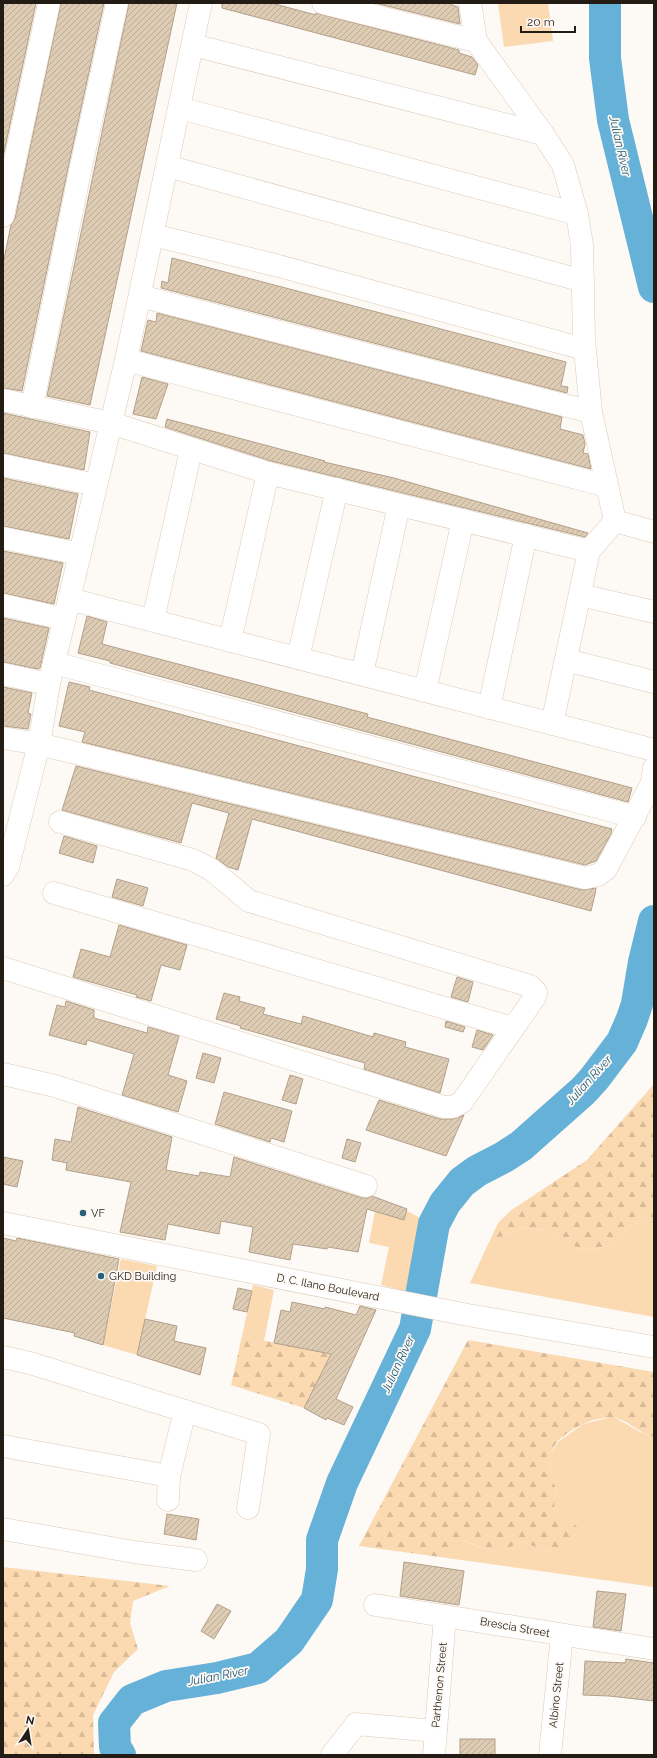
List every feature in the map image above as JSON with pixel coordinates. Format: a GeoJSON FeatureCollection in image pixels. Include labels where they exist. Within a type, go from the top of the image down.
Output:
{"type":"FeatureCollection","features":[{"type":"Feature","properties":{"kind":"street"},"geometry":{"type":"LineString","coordinates":[[3,216],[49,3]]}},
{"type":"Feature","properties":{"kind":"street"},"geometry":{"type":"LineString","coordinates":[[32,406],[82,163],[117,3]]}},
{"type":"Feature","properties":{"kind":"street"},"geometry":{"type":"LineString","coordinates":[[3,875],[8,867],[39,744],[49,684],[126,360],[202,3]]}},
{"type":"Feature","properties":{"kind":"street"},"geometry":{"type":"LineString","coordinates":[[323,3],[347,6],[476,41]]}},
{"type":"Feature","properties":{"kind":"street"},"geometry":{"type":"LineString","coordinates":[[470,3],[476,41],[543,134],[563,165],[577,214],[582,244],[584,349],[591,412],[615,520]]}},
{"type":"Feature","properties":{"kind":"street"},"geometry":{"type":"LineString","coordinates":[[193,45],[543,134]]}},
{"type":"Feature","properties":{"kind":"street"},"geometry":{"type":"LineString","coordinates":[[180,108],[577,214]]}},
{"type":"Feature","properties":{"kind":"street"},"geometry":{"type":"LineString","coordinates":[[167,166],[583,281]]}},
{"type":"Feature","properties":{"kind":"street"},"geometry":{"type":"LineString","coordinates":[[153,235],[283,267],[584,349]]}},
{"type":"Feature","properties":{"kind":"street"},"geometry":{"type":"LineString","coordinates":[[140,296],[591,412]]}},
{"type":"Feature","properties":{"kind":"street"},"geometry":{"type":"LineString","coordinates":[[126,360],[607,486]]}},
{"type":"Feature","properties":{"kind":"street"},"geometry":{"type":"LineString","coordinates":[[3,400],[111,423],[191,450],[268,473],[589,551]]}},
{"type":"Feature","properties":{"kind":"street"},"geometry":{"type":"LineString","coordinates":[[153,620],[191,450]]}},
{"type":"Feature","properties":{"kind":"street"},"geometry":{"type":"LineString","coordinates":[[3,465],[96,485]]}},
{"type":"Feature","properties":{"kind":"street"},"geometry":{"type":"LineString","coordinates":[[230,641],[268,473]]}},
{"type":"Feature","properties":{"kind":"street"},"geometry":{"type":"LineString","coordinates":[[298,658],[337,489]]}},
{"type":"Feature","properties":{"kind":"street"},"geometry":{"type":"LineString","coordinates":[[362,674],[399,505]]}},
{"type":"Feature","properties":{"kind":"street"},"geometry":{"type":"LineString","coordinates":[[425,691],[463,520]]}},
{"type":"Feature","properties":{"kind":"street"},"geometry":{"type":"LineString","coordinates":[[615,520],[654,532]]}},
{"type":"Feature","properties":{"kind":"street"},"geometry":{"type":"LineString","coordinates":[[552,724],[589,551],[615,520]]}},
{"type":"Feature","properties":{"kind":"street"},"geometry":{"type":"LineString","coordinates":[[489,708],[526,535]]}},
{"type":"Feature","properties":{"kind":"street"},"geometry":{"type":"LineString","coordinates":[[3,538],[80,554]]}},
{"type":"Feature","properties":{"kind":"street"},"geometry":{"type":"LineString","coordinates":[[580,595],[654,612]]}},
{"type":"Feature","properties":{"kind":"street"},"geometry":{"type":"LineString","coordinates":[[3,606],[67,609],[153,620],[654,750]]}},
{"type":"Feature","properties":{"kind":"street"},"geometry":{"type":"LineString","coordinates":[[566,660],[654,682]]}},
{"type":"Feature","properties":{"kind":"street"},"geometry":{"type":"LineString","coordinates":[[54,663],[635,817]]}},
{"type":"Feature","properties":{"kind":"street"},"geometry":{"type":"LineString","coordinates":[[3,674],[49,684]]}},
{"type":"Feature","properties":{"kind":"street"},"geometry":{"type":"LineString","coordinates":[[3,738],[39,744],[585,878],[598,875],[606,869],[652,783],[654,768]]}},
{"type":"Feature","properties":{"kind":"street"},"geometry":{"type":"LineString","coordinates":[[3,968],[444,1107],[453,1107],[462,1102],[535,997],[536,992],[530,986],[250,901],[212,870],[193,860],[60,822]]}},
{"type":"Feature","properties":{"kind":"street"},"geometry":{"type":"LineString","coordinates":[[54,893],[513,1028]]}},
{"type":"Feature","properties":{"kind":"street"},"geometry":{"type":"LineString","coordinates":[[3,1074],[55,1086],[366,1186]]}},
{"type":"Feature","properties":{"kind":"street","name":"D. C. Ilano Boulevard"},"geometry":{"type":"LineString","coordinates":[[3,1223],[453,1312],[654,1347]]}},
{"type":"Feature","properties":{"kind":"street"},"geometry":{"type":"LineString","coordinates":[[3,1357],[30,1363],[259,1434],[248,1508]]}},
{"type":"Feature","properties":{"kind":"street"},"geometry":{"type":"LineString","coordinates":[[168,1500],[170,1476],[185,1412]]}},
{"type":"Feature","properties":{"kind":"street"},"geometry":{"type":"LineString","coordinates":[[3,1446],[170,1476]]}},
{"type":"Feature","properties":{"kind":"street"},"geometry":{"type":"LineString","coordinates":[[3,1529],[134,1552],[196,1560]]}},
{"type":"Feature","properties":{"kind":"street","name":"Brescia Street"},"geometry":{"type":"LineString","coordinates":[[375,1605],[654,1649]]}},
{"type":"Feature","properties":{"kind":"street","name":"Parthenon Street"},"geometry":{"type":"LineString","coordinates":[[434,1755],[445,1616]]}},
{"type":"Feature","properties":{"kind":"street","name":"Albino Street"},"geometry":{"type":"LineString","coordinates":[[550,1755],[562,1635]]}},
{"type":"Feature","properties":{"kind":"street"},"geometry":{"type":"LineString","coordinates":[[332,1755],[356,1724],[436,1731]]}},
{"type":"Feature","properties":{"kind":"green space"},"geometry":{"type":"Polygon","coordinates":[[[498,3],[548,3],[553,41],[504,47],[498,3]]]}},
{"type":"Feature","properties":{"kind":"green space"},"geometry":{"type":"Polygon","coordinates":[[[654,1084],[654,1221],[645,1220],[630,1225],[622,1239],[612,1246],[590,1249],[577,1248],[563,1237],[545,1230],[521,1228],[498,1238],[491,1238],[498,1223],[510,1211],[587,1160],[654,1084]]]}},
{"type":"Feature","properties":{"kind":"green space"},"geometry":{"type":"Polygon","coordinates":[[[396,1205],[422,1219],[408,1292],[381,1285],[389,1247],[369,1243],[375,1211],[394,1217],[396,1205]]]}},
{"type":"Feature","properties":{"kind":"green space"},"geometry":{"type":"Polygon","coordinates":[[[645,1220],[654,1221],[654,1317],[470,1283],[491,1238],[498,1238],[521,1228],[545,1230],[563,1237],[577,1248],[590,1249],[612,1246],[622,1239],[630,1225],[645,1220]]]}},
{"type":"Feature","properties":{"kind":"green space"},"geometry":{"type":"Polygon","coordinates":[[[121,1259],[157,1266],[137,1355],[103,1345],[121,1259]]]}},
{"type":"Feature","properties":{"kind":"green space"},"geometry":{"type":"Polygon","coordinates":[[[253,1285],[274,1290],[264,1341],[242,1336],[253,1285]]]}},
{"type":"Feature","properties":{"kind":"green space"},"geometry":{"type":"Polygon","coordinates":[[[242,1336],[331,1354],[304,1408],[231,1385],[242,1336]]]}},
{"type":"Feature","properties":{"kind":"green space"},"geometry":{"type":"Polygon","coordinates":[[[468,1340],[654,1372],[654,1437],[616,1418],[598,1419],[580,1425],[565,1435],[547,1457],[556,1490],[554,1510],[559,1517],[570,1519],[578,1528],[567,1551],[551,1552],[521,1542],[497,1553],[464,1541],[447,1558],[359,1546],[468,1340]]]}},
{"type":"Feature","properties":{"kind":"green space"},"geometry":{"type":"Polygon","coordinates":[[[612,1417],[654,1437],[654,1587],[447,1558],[463,1541],[497,1553],[521,1542],[551,1552],[558,1517],[554,1510],[556,1490],[547,1457],[558,1442],[583,1424],[612,1417]]]}},
{"type":"Feature","properties":{"kind":"green space"},"geometry":{"type":"Polygon","coordinates":[[[3,1567],[170,1586],[133,1601],[130,1623],[138,1649],[114,1672],[93,1715],[94,1755],[3,1755],[3,1567]]]}},
{"type":"Feature","properties":{"kind":"building"},"geometry":{"type":"Polygon","coordinates":[[[3,3],[36,3],[3,157],[3,3]]]}},
{"type":"Feature","properties":{"kind":"building"},"geometry":{"type":"Polygon","coordinates":[[[61,3],[104,3],[22,391],[3,388],[3,264],[11,225],[15,219],[61,3]]]}},
{"type":"Feature","properties":{"kind":"building"},"geometry":{"type":"Polygon","coordinates":[[[129,3],[177,3],[90,405],[47,396],[129,3]]]}},
{"type":"Feature","properties":{"kind":"building"},"geometry":{"type":"Polygon","coordinates":[[[222,3],[271,3],[316,15],[316,13],[459,50],[459,53],[472,57],[478,65],[475,75],[222,8],[222,3]]]}},
{"type":"Feature","properties":{"kind":"building"},"geometry":{"type":"Polygon","coordinates":[[[375,3],[452,3],[452,5],[458,7],[460,24],[375,3]]]}},
{"type":"Feature","properties":{"kind":"building"},"geometry":{"type":"Polygon","coordinates":[[[172,258],[566,362],[561,386],[568,387],[567,393],[161,288],[162,281],[168,283],[172,258]]]}},
{"type":"Feature","properties":{"kind":"building"},"geometry":{"type":"Polygon","coordinates":[[[157,313],[562,417],[560,429],[583,435],[585,444],[583,453],[588,454],[591,469],[141,351],[148,320],[156,322],[157,313]]]}},
{"type":"Feature","properties":{"kind":"building"},"geometry":{"type":"Polygon","coordinates":[[[142,377],[168,384],[156,419],[133,414],[142,377]]]}},
{"type":"Feature","properties":{"kind":"building"},"geometry":{"type":"Polygon","coordinates":[[[3,413],[90,432],[84,470],[3,453],[3,413]]]}},
{"type":"Feature","properties":{"kind":"building"},"geometry":{"type":"Polygon","coordinates":[[[167,419],[325,461],[324,462],[394,478],[588,533],[585,537],[271,461],[165,427],[167,419]]]}},
{"type":"Feature","properties":{"kind":"building"},"geometry":{"type":"Polygon","coordinates":[[[3,478],[78,494],[69,539],[3,526],[3,478]]]}},
{"type":"Feature","properties":{"kind":"building"},"geometry":{"type":"Polygon","coordinates":[[[3,551],[63,563],[54,604],[3,593],[3,551]]]}},
{"type":"Feature","properties":{"kind":"building"},"geometry":{"type":"Polygon","coordinates":[[[87,616],[107,622],[102,644],[368,714],[367,717],[632,788],[628,802],[110,663],[110,661],[78,653],[87,616]]]}},
{"type":"Feature","properties":{"kind":"building"},"geometry":{"type":"Polygon","coordinates":[[[3,618],[49,628],[40,668],[38,669],[3,662],[3,618]]]}},
{"type":"Feature","properties":{"kind":"building"},"geometry":{"type":"Polygon","coordinates":[[[69,682],[90,687],[89,690],[612,829],[611,834],[596,861],[585,865],[82,742],[85,732],[59,726],[69,682]]]}},
{"type":"Feature","properties":{"kind":"building"},"geometry":{"type":"Polygon","coordinates":[[[3,687],[32,693],[28,713],[31,714],[28,729],[3,726],[3,687]]]}},
{"type":"Feature","properties":{"kind":"building"},"geometry":{"type":"Polygon","coordinates":[[[76,766],[582,890],[596,888],[591,911],[252,819],[238,870],[228,867],[216,858],[229,813],[192,803],[181,843],[62,810],[76,766]]]}},
{"type":"Feature","properties":{"kind":"building"},"geometry":{"type":"Polygon","coordinates":[[[64,836],[97,846],[93,863],[59,853],[64,836]]]}},
{"type":"Feature","properties":{"kind":"building"},"geometry":{"type":"Polygon","coordinates":[[[117,879],[148,888],[143,906],[112,897],[117,879]]]}},
{"type":"Feature","properties":{"kind":"building"},"geometry":{"type":"Polygon","coordinates":[[[119,925],[187,945],[180,970],[161,965],[151,1001],[136,997],[137,995],[73,977],[81,949],[110,957],[119,925]]]}},
{"type":"Feature","properties":{"kind":"building"},"geometry":{"type":"Polygon","coordinates":[[[457,977],[473,982],[468,1002],[451,997],[457,977]]]}},
{"type":"Feature","properties":{"kind":"building"},"geometry":{"type":"Polygon","coordinates":[[[224,993],[240,997],[239,1001],[265,1008],[263,1014],[301,1024],[303,1016],[373,1037],[374,1033],[406,1042],[405,1047],[449,1059],[440,1093],[364,1069],[365,1063],[240,1028],[241,1026],[216,1019],[224,993]]]}},
{"type":"Feature","properties":{"kind":"building"},"geometry":{"type":"Polygon","coordinates":[[[66,1001],[94,1010],[94,1018],[147,1033],[148,1027],[179,1036],[168,1075],[187,1081],[178,1112],[122,1095],[134,1054],[87,1040],[86,1045],[49,1035],[57,1005],[65,1007],[66,1001]]]}},
{"type":"Feature","properties":{"kind":"building"},"geometry":{"type":"Polygon","coordinates":[[[446,1021],[465,1027],[463,1032],[445,1027],[446,1021]]]}},
{"type":"Feature","properties":{"kind":"building"},"geometry":{"type":"Polygon","coordinates":[[[477,1030],[493,1035],[483,1050],[472,1047],[477,1030]]]}},
{"type":"Feature","properties":{"kind":"building"},"geometry":{"type":"Polygon","coordinates":[[[203,1053],[221,1058],[214,1083],[196,1078],[203,1053]]]}},
{"type":"Feature","properties":{"kind":"building"},"geometry":{"type":"Polygon","coordinates":[[[290,1075],[303,1079],[296,1104],[282,1100],[290,1075]]]}},
{"type":"Feature","properties":{"kind":"building"},"geometry":{"type":"Polygon","coordinates":[[[224,1092],[292,1111],[284,1142],[271,1138],[270,1142],[215,1124],[224,1092]]]}},
{"type":"Feature","properties":{"kind":"building"},"geometry":{"type":"Polygon","coordinates":[[[379,1100],[440,1119],[453,1119],[464,1115],[446,1156],[366,1130],[379,1100]]]}},
{"type":"Feature","properties":{"kind":"building"},"geometry":{"type":"Polygon","coordinates":[[[78,1107],[172,1137],[166,1170],[199,1176],[200,1172],[230,1177],[234,1157],[362,1198],[372,1196],[407,1209],[404,1220],[367,1209],[358,1252],[328,1247],[327,1249],[293,1244],[290,1260],[249,1252],[253,1227],[221,1221],[219,1234],[168,1224],[165,1240],[120,1232],[131,1182],[66,1170],[67,1163],[52,1160],[55,1139],[71,1142],[78,1107]]]}},
{"type":"Feature","properties":{"kind":"building"},"geometry":{"type":"Polygon","coordinates":[[[347,1139],[361,1143],[355,1162],[342,1158],[347,1139]]]}},
{"type":"Feature","properties":{"kind":"building"},"geometry":{"type":"Polygon","coordinates":[[[3,1157],[23,1161],[17,1187],[3,1184],[3,1157]]]}},
{"type":"Feature","properties":{"kind":"building"},"geometry":{"type":"Polygon","coordinates":[[[3,1238],[16,1241],[17,1238],[119,1259],[103,1345],[74,1336],[75,1333],[3,1318],[3,1238]]]}},
{"type":"Feature","properties":{"kind":"building"},"geometry":{"type":"Polygon","coordinates":[[[238,1288],[252,1291],[247,1312],[233,1309],[238,1288]]]}},
{"type":"Feature","properties":{"kind":"building"},"geometry":{"type":"Polygon","coordinates":[[[292,1302],[325,1309],[325,1307],[356,1315],[360,1306],[376,1310],[336,1399],[353,1407],[344,1425],[327,1418],[326,1420],[304,1408],[331,1354],[274,1343],[281,1310],[290,1312],[292,1302]]]}},
{"type":"Feature","properties":{"kind":"building"},"geometry":{"type":"Polygon","coordinates":[[[145,1319],[177,1326],[174,1341],[206,1348],[200,1375],[137,1355],[145,1319]]]}},
{"type":"Feature","properties":{"kind":"building"},"geometry":{"type":"Polygon","coordinates":[[[167,1514],[199,1519],[196,1540],[164,1534],[167,1514]]]}},
{"type":"Feature","properties":{"kind":"building"},"geometry":{"type":"Polygon","coordinates":[[[404,1562],[464,1571],[459,1605],[400,1596],[404,1562]]]}},
{"type":"Feature","properties":{"kind":"building"},"geometry":{"type":"Polygon","coordinates":[[[597,1591],[626,1594],[621,1631],[593,1627],[597,1591]]]}},
{"type":"Feature","properties":{"kind":"building"},"geometry":{"type":"Polygon","coordinates":[[[217,1604],[231,1611],[214,1639],[201,1631],[217,1604]]]}},
{"type":"Feature","properties":{"kind":"building"},"geometry":{"type":"Polygon","coordinates":[[[626,1659],[654,1663],[654,1701],[583,1695],[585,1661],[625,1663],[626,1659]]]}},
{"type":"Feature","properties":{"kind":"building"},"geometry":{"type":"Polygon","coordinates":[[[460,1739],[495,1739],[495,1755],[460,1755],[460,1739]]]}},
{"type":"Feature","properties":{"kind":"waterway","name":"Julian River"},"geometry":{"type":"LineString","coordinates":[[605,3],[605,58],[613,120],[654,287]]}},
{"type":"Feature","properties":{"kind":"waterway","name":"Julian River"},"geometry":{"type":"LineString","coordinates":[[120,1755],[115,1747],[114,1723],[132,1700],[166,1686],[217,1678],[258,1668],[289,1641],[317,1600],[322,1569],[322,1540],[342,1483],[415,1329],[434,1224],[445,1203],[462,1182],[477,1171],[521,1146],[583,1091],[622,1042],[637,1004],[644,962],[654,921]]}},
{"type":"Feature","properties":{"kind":"place","name":"VF"},"geometry":{"type":"Point","coordinates":[83,1213]}},
{"type":"Feature","properties":{"kind":"place","name":"GKD Building"},"geometry":{"type":"Point","coordinates":[101,1276]}}]}
